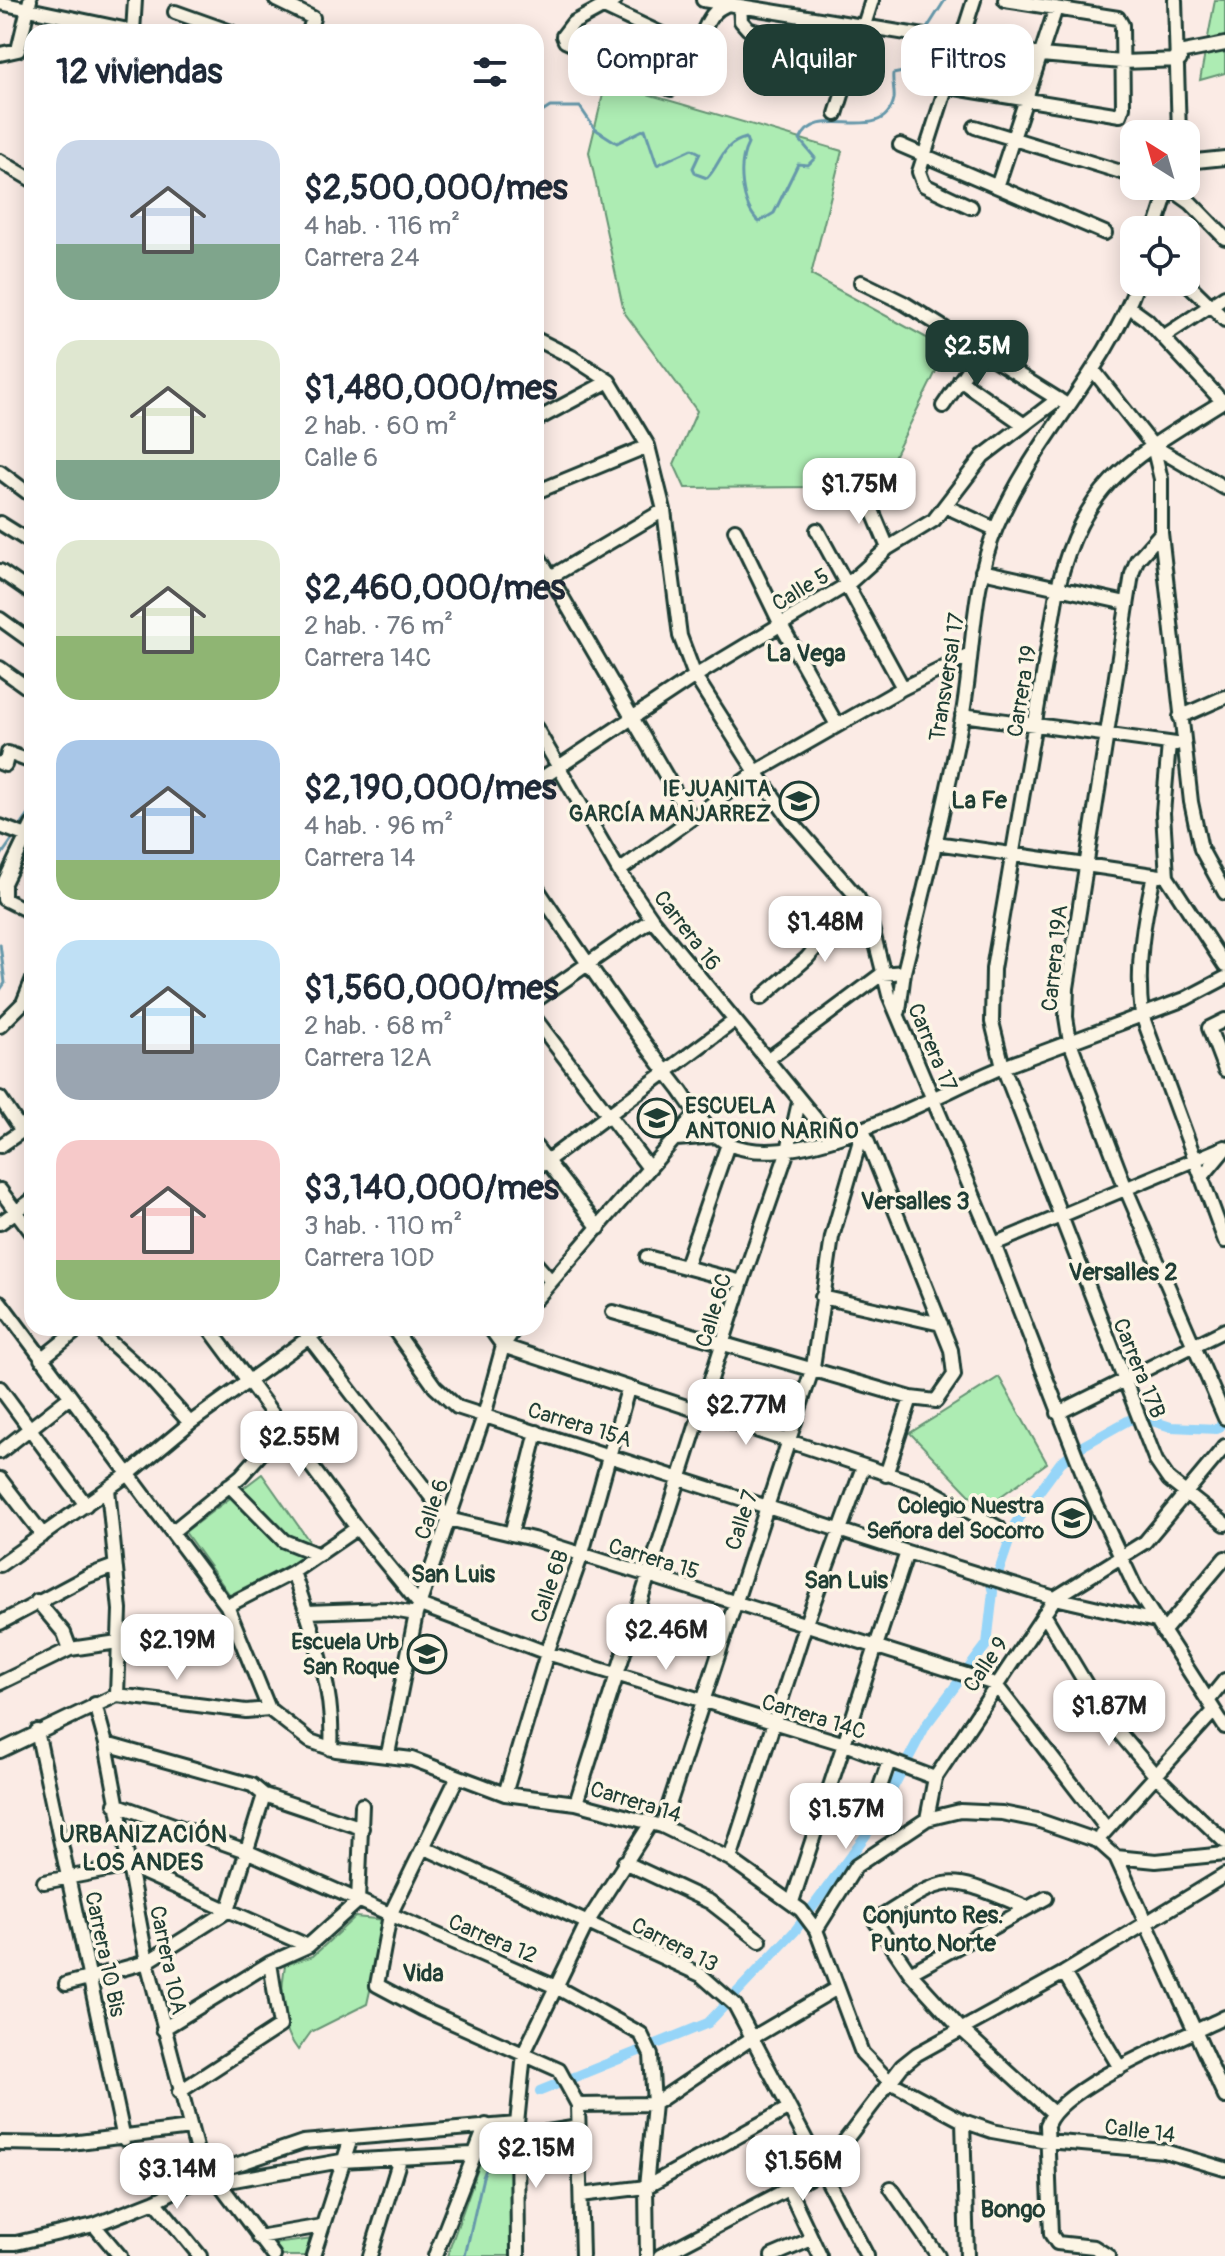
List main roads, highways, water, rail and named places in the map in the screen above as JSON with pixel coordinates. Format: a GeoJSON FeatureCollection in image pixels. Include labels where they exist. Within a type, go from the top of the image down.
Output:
{"type":"FeatureCollection","features":[{"type":"Feature","properties":{"kind":"waterway"},"geometry":{"type":"LineString","coordinates":[[930,24],[945,0]]}},
{"type":"Feature","properties":{"kind":"waterway"},"geometry":{"type":"LineString","coordinates":[[544,111],[550,107],[580,107],[595,129],[617,143],[645,129],[657,165],[692,149],[700,153],[693,168],[696,174],[707,178],[726,150],[746,138],[743,184],[748,206],[759,222],[774,213],[798,164],[808,165],[815,158],[800,140],[808,129],[834,122],[877,120],[888,113],[894,99],[893,74],[901,72]]}},
{"type":"Feature","properties":{"kind":"waterway"},"geometry":{"type":"LineString","coordinates":[[18,830],[24,821]]}},
{"type":"Feature","properties":{"kind":"waterway"},"geometry":{"type":"LineString","coordinates":[[0,857],[14,837]]}},
{"type":"Feature","properties":{"kind":"waterway"},"geometry":{"type":"LineString","coordinates":[[0,944],[5,983],[0,990]]}},
{"type":"Feature","properties":{"kind":"waterway"},"geometry":{"type":"LineString","coordinates":[[540,2091],[708,2023],[795,1931],[874,1824],[926,1725],[987,1644],[993,1592],[990,1580],[999,1571],[1015,1524],[1061,1462],[1077,1449],[1129,1420],[1146,1419],[1171,1427],[1217,1429],[1225,1420]]}},
{"type":"Feature","properties":{"kind":"waterway"},"geometry":{"type":"LineString","coordinates":[[465,2256],[483,2177],[497,2142]]}},
{"type":"Feature","properties":{"kind":"place","name":"IE JUANITA GARCÍA MANJARREZ"},"geometry":{"type":"Point","coordinates":[799,801]}},
{"type":"Feature","properties":{"kind":"place","name":"ESCUELA ANTONIO NARIÑO"},"geometry":{"type":"Point","coordinates":[657,1118]}},
{"type":"Feature","properties":{"kind":"place","name":"Colegio Nuestra Señora del Socorro"},"geometry":{"type":"Point","coordinates":[1072,1518]}},
{"type":"Feature","properties":{"kind":"place","name":"Escuela Urb San Roque"},"geometry":{"type":"Point","coordinates":[427,1654]}},
{"type":"Feature","properties":{"kind":"district","name":"La Vega"},"geometry":{"type":"Point","coordinates":[806,653]}},
{"type":"Feature","properties":{"kind":"district","name":"La Fe"},"geometry":{"type":"Point","coordinates":[979,800]}},
{"type":"Feature","properties":{"kind":"district","name":"Versalles 3"},"geometry":{"type":"Point","coordinates":[915,1201]}},
{"type":"Feature","properties":{"kind":"district","name":"Versalles 2"},"geometry":{"type":"Point","coordinates":[1123,1272]}},
{"type":"Feature","properties":{"kind":"district","name":"San Luis"},"geometry":{"type":"Point","coordinates":[453,1574]}},
{"type":"Feature","properties":{"kind":"district","name":"San Luis"},"geometry":{"type":"Point","coordinates":[846,1580]}},
{"type":"Feature","properties":{"kind":"district","name":"URBANIZACIÓN LOS ANDES"},"geometry":{"type":"Point","coordinates":[143,1848]}},
{"type":"Feature","properties":{"kind":"district","name":"Conjunto Res. Punto Norte"},"geometry":{"type":"Point","coordinates":[933,1929]}},
{"type":"Feature","properties":{"kind":"district","name":"Vida"},"geometry":{"type":"Point","coordinates":[423,1973]}},
{"type":"Feature","properties":{"kind":"district","name":"Bongo"},"geometry":{"type":"Point","coordinates":[1013,2209]}}]}
